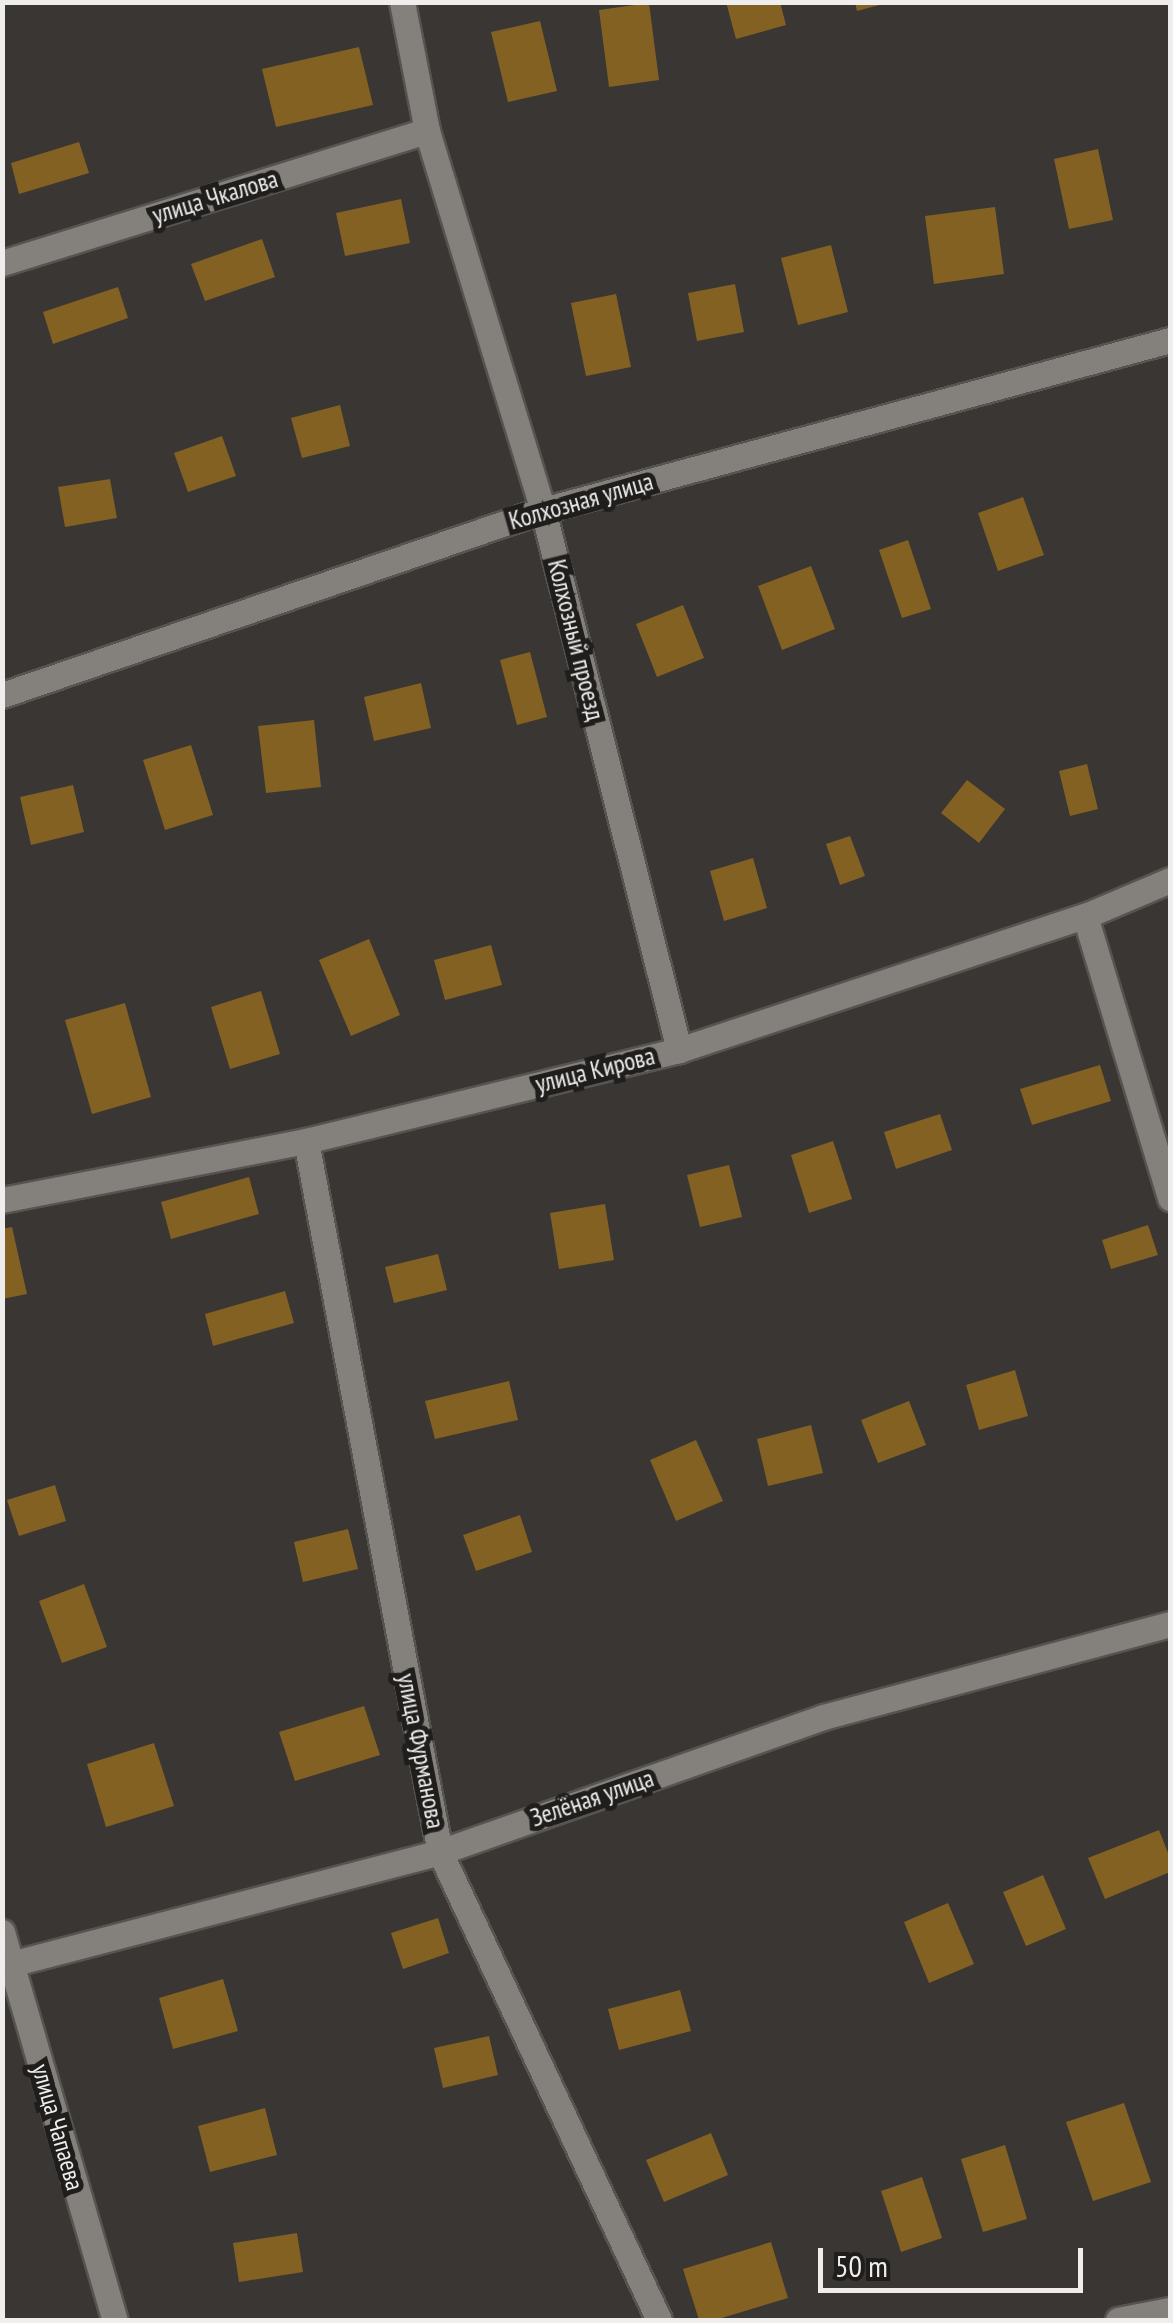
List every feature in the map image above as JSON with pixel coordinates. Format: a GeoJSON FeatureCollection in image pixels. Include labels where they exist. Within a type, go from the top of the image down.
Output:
{"type":"FeatureCollection","features":[{"type":"Feature","properties":{"kind":"street","name":"Колхозный проезд"},"geometry":{"type":"LineString","coordinates":[[402,2],[427,131],[543,510],[679,1050]]}},
{"type":"Feature","properties":{"kind":"street","name":"улица Чкалова"},"geometry":{"type":"LineString","coordinates":[[2,263],[427,131]]}},
{"type":"Feature","properties":{"kind":"street","name":"Колхозная улица"},"geometry":{"type":"LineString","coordinates":[[2,696],[543,510],[1170,340]]}},
{"type":"Feature","properties":{"kind":"street","name":"улица Кирова"},"geometry":{"type":"LineString","coordinates":[[2,1200],[306,1141],[679,1050],[1085,916],[1170,880]]}},
{"type":"Feature","properties":{"kind":"street"},"geometry":{"type":"LineString","coordinates":[[1085,916],[1170,1198]]}},
{"type":"Feature","properties":{"kind":"street","name":"улица Фурманова"},"geometry":{"type":"LineString","coordinates":[[306,1141],[440,1852],[660,2320]]}},
{"type":"Feature","properties":{"kind":"street","name":"Зелёная улица"},"geometry":{"type":"LineString","coordinates":[[11,1964],[440,1852],[823,1716],[1170,1624]]}},
{"type":"Feature","properties":{"kind":"street","name":"улица Чапаева"},"geometry":{"type":"LineString","coordinates":[[2,1932],[115,2320]]}},
{"type":"Feature","properties":{"kind":"street"},"geometry":{"type":"LineString","coordinates":[[1118,2320],[1170,2310]]}},
{"type":"Feature","properties":{"kind":"building"},"geometry":{"type":"Polygon","coordinates":[[[726,2],[780,2],[786,25],[736,39],[726,2]]]}},
{"type":"Feature","properties":{"kind":"building"},"geometry":{"type":"Polygon","coordinates":[[[855,2],[883,2],[883,4],[857,11],[855,2]]]}},
{"type":"Feature","properties":{"kind":"building"},"geometry":{"type":"Polygon","coordinates":[[[649,3],[659,80],[609,87],[599,10],[649,3]]]}},
{"type":"Feature","properties":{"kind":"building"},"geometry":{"type":"Polygon","coordinates":[[[540,21],[557,91],[508,102],[491,32],[540,21]]]}},
{"type":"Feature","properties":{"kind":"building"},"geometry":{"type":"Polygon","coordinates":[[[359,47],[373,105],[276,127],[262,69],[359,47]]]}},
{"type":"Feature","properties":{"kind":"building"},"geometry":{"type":"Polygon","coordinates":[[[79,142],[89,173],[19,194],[11,163],[79,142]]]}},
{"type":"Feature","properties":{"kind":"building"},"geometry":{"type":"Polygon","coordinates":[[[1098,149],[1113,220],[1069,229],[1054,159],[1098,149]]]}},
{"type":"Feature","properties":{"kind":"building"},"geometry":{"type":"Polygon","coordinates":[[[401,199],[410,243],[345,256],[336,213],[401,199]]]}},
{"type":"Feature","properties":{"kind":"building"},"geometry":{"type":"Polygon","coordinates":[[[995,207],[1004,274],[934,284],[925,216],[995,207]]]}},
{"type":"Feature","properties":{"kind":"building"},"geometry":{"type":"Polygon","coordinates":[[[262,239],[275,277],[205,301],[191,264],[262,239]]]}},
{"type":"Feature","properties":{"kind":"building"},"geometry":{"type":"Polygon","coordinates":[[[831,245],[848,312],[798,325],[781,258],[831,245]]]}},
{"type":"Feature","properties":{"kind":"building"},"geometry":{"type":"Polygon","coordinates":[[[735,284],[744,332],[697,341],[688,293],[735,284]]]}},
{"type":"Feature","properties":{"kind":"building"},"geometry":{"type":"Polygon","coordinates":[[[118,287],[128,318],[53,344],[43,312],[118,287]]]}},
{"type":"Feature","properties":{"kind":"building"},"geometry":{"type":"Polygon","coordinates":[[[616,294],[631,367],[586,376],[571,303],[616,294]]]}},
{"type":"Feature","properties":{"kind":"building"},"geometry":{"type":"Polygon","coordinates":[[[340,405],[350,446],[302,458],[291,418],[340,405]]]}},
{"type":"Feature","properties":{"kind":"building"},"geometry":{"type":"Polygon","coordinates":[[[222,436],[236,476],[188,492],[174,453],[222,436]]]}},
{"type":"Feature","properties":{"kind":"building"},"geometry":{"type":"Polygon","coordinates":[[[110,479],[117,518],[65,527],[58,487],[110,479]]]}},
{"type":"Feature","properties":{"kind":"building"},"geometry":{"type":"Polygon","coordinates":[[[1023,497],[1044,555],[998,571],[978,513],[1023,497]]]}},
{"type":"Feature","properties":{"kind":"building"},"geometry":{"type":"Polygon","coordinates":[[[908,540],[931,609],[902,618],[879,550],[908,540]]]}},
{"type":"Feature","properties":{"kind":"building"},"geometry":{"type":"Polygon","coordinates":[[[811,566],[835,629],[782,650],[758,586],[811,566]]]}},
{"type":"Feature","properties":{"kind":"building"},"geometry":{"type":"Polygon","coordinates":[[[683,605],[704,658],[657,677],[636,624],[683,605]]]}},
{"type":"Feature","properties":{"kind":"building"},"geometry":{"type":"Polygon","coordinates":[[[530,652],[547,717],[517,725],[500,660],[530,652]]]}},
{"type":"Feature","properties":{"kind":"building"},"geometry":{"type":"Polygon","coordinates":[[[421,683],[431,728],[374,741],[364,697],[421,683]]]}},
{"type":"Feature","properties":{"kind":"building"},"geometry":{"type":"Polygon","coordinates":[[[314,720],[321,787],[266,793],[258,726],[314,720]]]}},
{"type":"Feature","properties":{"kind":"building"},"geometry":{"type":"Polygon","coordinates":[[[191,745],[213,815],[165,830],[143,760],[191,745]]]}},
{"type":"Feature","properties":{"kind":"building"},"geometry":{"type":"Polygon","coordinates":[[[1087,764],[1098,809],[1070,816],[1059,771],[1087,764]]]}},
{"type":"Feature","properties":{"kind":"building"},"geometry":{"type":"Polygon","coordinates":[[[967,780],[1005,809],[979,843],[941,813],[967,780]]]}},
{"type":"Feature","properties":{"kind":"building"},"geometry":{"type":"Polygon","coordinates":[[[73,785],[84,832],[31,845],[20,797],[73,785]]]}},
{"type":"Feature","properties":{"kind":"building"},"geometry":{"type":"Polygon","coordinates":[[[850,836],[865,876],[840,885],[826,844],[850,836]]]}},
{"type":"Feature","properties":{"kind":"building"},"geometry":{"type":"Polygon","coordinates":[[[753,858],[767,908],[724,921],[710,871],[753,858]]]}},
{"type":"Feature","properties":{"kind":"building"},"geometry":{"type":"Polygon","coordinates":[[[369,939],[400,1015],[351,1036],[319,960],[369,939]]]}},
{"type":"Feature","properties":{"kind":"building"},"geometry":{"type":"Polygon","coordinates":[[[491,945],[502,985],[445,1000],[434,960],[491,945]]]}},
{"type":"Feature","properties":{"kind":"building"},"geometry":{"type":"Polygon","coordinates":[[[261,991],[280,1054],[230,1069],[211,1007],[261,991]]]}},
{"type":"Feature","properties":{"kind":"building"},"geometry":{"type":"Polygon","coordinates":[[[125,1003],[151,1097],[92,1114],[65,1020],[125,1003]]]}},
{"type":"Feature","properties":{"kind":"building"},"geometry":{"type":"Polygon","coordinates":[[[1100,1065],[1111,1101],[1032,1125],[1020,1089],[1100,1065]]]}},
{"type":"Feature","properties":{"kind":"building"},"geometry":{"type":"Polygon","coordinates":[[[940,1114],[952,1150],[896,1169],[884,1132],[940,1114]]]}},
{"type":"Feature","properties":{"kind":"building"},"geometry":{"type":"Polygon","coordinates":[[[833,1141],[852,1199],[809,1213],[791,1155],[833,1141]]]}},
{"type":"Feature","properties":{"kind":"building"},"geometry":{"type":"Polygon","coordinates":[[[729,1165],[742,1217],[700,1227],[687,1175],[729,1165]]]}},
{"type":"Feature","properties":{"kind":"building"},"geometry":{"type":"Polygon","coordinates":[[[249,1177],[259,1214],[171,1239],[161,1202],[249,1177]]]}},
{"type":"Feature","properties":{"kind":"building"},"geometry":{"type":"Polygon","coordinates":[[[605,1204],[614,1260],[559,1269],[550,1213],[605,1204]]]}},
{"type":"Feature","properties":{"kind":"building"},"geometry":{"type":"Polygon","coordinates":[[[1148,1225],[1158,1255],[1111,1269],[1102,1240],[1148,1225]]]}},
{"type":"Feature","properties":{"kind":"building"},"geometry":{"type":"Polygon","coordinates":[[[12,1227],[27,1294],[2,1299],[2,1229],[12,1227]]]}},
{"type":"Feature","properties":{"kind":"building"},"geometry":{"type":"Polygon","coordinates":[[[438,1254],[447,1290],[394,1303],[385,1267],[438,1254]]]}},
{"type":"Feature","properties":{"kind":"building"},"geometry":{"type":"Polygon","coordinates":[[[285,1291],[294,1323],[213,1346],[205,1314],[285,1291]]]}},
{"type":"Feature","properties":{"kind":"building"},"geometry":{"type":"Polygon","coordinates":[[[1015,1370],[1028,1416],[979,1430],[966,1385],[1015,1370]]]}},
{"type":"Feature","properties":{"kind":"building"},"geometry":{"type":"Polygon","coordinates":[[[509,1381],[518,1420],[435,1439],[425,1401],[509,1381]]]}},
{"type":"Feature","properties":{"kind":"building"},"geometry":{"type":"Polygon","coordinates":[[[909,1401],[926,1445],[878,1463],[861,1420],[909,1401]]]}},
{"type":"Feature","properties":{"kind":"building"},"geometry":{"type":"Polygon","coordinates":[[[811,1425],[823,1473],[768,1486],[757,1439],[811,1425]]]}},
{"type":"Feature","properties":{"kind":"building"},"geometry":{"type":"Polygon","coordinates":[[[696,1440],[723,1501],[676,1521],[650,1460],[696,1440]]]}},
{"type":"Feature","properties":{"kind":"building"},"geometry":{"type":"Polygon","coordinates":[[[55,1485],[66,1521],[19,1536],[7,1500],[55,1485]]]}},
{"type":"Feature","properties":{"kind":"building"},"geometry":{"type":"Polygon","coordinates":[[[520,1515],[532,1552],[476,1571],[463,1535],[520,1515]]]}},
{"type":"Feature","properties":{"kind":"building"},"geometry":{"type":"Polygon","coordinates":[[[348,1529],[358,1569],[303,1582],[294,1542],[348,1529]]]}},
{"type":"Feature","properties":{"kind":"building"},"geometry":{"type":"Polygon","coordinates":[[[84,1584],[107,1647],[62,1663],[39,1601],[84,1584]]]}},
{"type":"Feature","properties":{"kind":"building"},"geometry":{"type":"Polygon","coordinates":[[[364,1706],[380,1755],[295,1781],[279,1732],[364,1706]]]}},
{"type":"Feature","properties":{"kind":"building"},"geometry":{"type":"Polygon","coordinates":[[[154,1743],[174,1806],[106,1827],[87,1764],[154,1743]]]}},
{"type":"Feature","properties":{"kind":"building"},"geometry":{"type":"Polygon","coordinates":[[[1159,1830],[1170,1858],[1170,1872],[1105,1899],[1088,1858],[1159,1830]]]}},
{"type":"Feature","properties":{"kind":"building"},"geometry":{"type":"Polygon","coordinates":[[[1043,1875],[1066,1929],[1026,1946],[1003,1892],[1043,1875]]]}},
{"type":"Feature","properties":{"kind":"building"},"geometry":{"type":"Polygon","coordinates":[[[948,1903],[974,1964],[929,1983],[904,1922],[948,1903]]]}},
{"type":"Feature","properties":{"kind":"building"},"geometry":{"type":"Polygon","coordinates":[[[438,1918],[449,1953],[403,1969],[391,1933],[438,1918]]]}},
{"type":"Feature","properties":{"kind":"building"},"geometry":{"type":"Polygon","coordinates":[[[223,1979],[238,2031],[173,2049],[159,1998],[223,1979]]]}},
{"type":"Feature","properties":{"kind":"building"},"geometry":{"type":"Polygon","coordinates":[[[680,1990],[691,2031],[619,2050],[608,2009],[680,1990]]]}},
{"type":"Feature","properties":{"kind":"building"},"geometry":{"type":"Polygon","coordinates":[[[489,2036],[498,2075],[443,2088],[434,2048],[489,2036]]]}},
{"type":"Feature","properties":{"kind":"building"},"geometry":{"type":"Polygon","coordinates":[[[1124,2103],[1151,2182],[1093,2201],[1066,2122],[1124,2103]]]}},
{"type":"Feature","properties":{"kind":"building"},"geometry":{"type":"Polygon","coordinates":[[[265,2108],[277,2155],[210,2172],[198,2126],[265,2108]]]}},
{"type":"Feature","properties":{"kind":"building"},"geometry":{"type":"Polygon","coordinates":[[[711,2133],[728,2175],[664,2202],[646,2160],[711,2133]]]}},
{"type":"Feature","properties":{"kind":"building"},"geometry":{"type":"Polygon","coordinates":[[[1005,2145],[1027,2219],[983,2232],[961,2159],[1005,2145]]]}},
{"type":"Feature","properties":{"kind":"building"},"geometry":{"type":"Polygon","coordinates":[[[922,2177],[942,2238],[901,2252],[881,2191],[922,2177]]]}},
{"type":"Feature","properties":{"kind":"building"},"geometry":{"type":"Polygon","coordinates":[[[297,2233],[303,2272],[239,2282],[233,2243],[297,2233]]]}},
{"type":"Feature","properties":{"kind":"building"},"geometry":{"type":"Polygon","coordinates":[[[771,2242],[788,2298],[715,2320],[699,2320],[683,2269],[771,2242]]]}}]}
